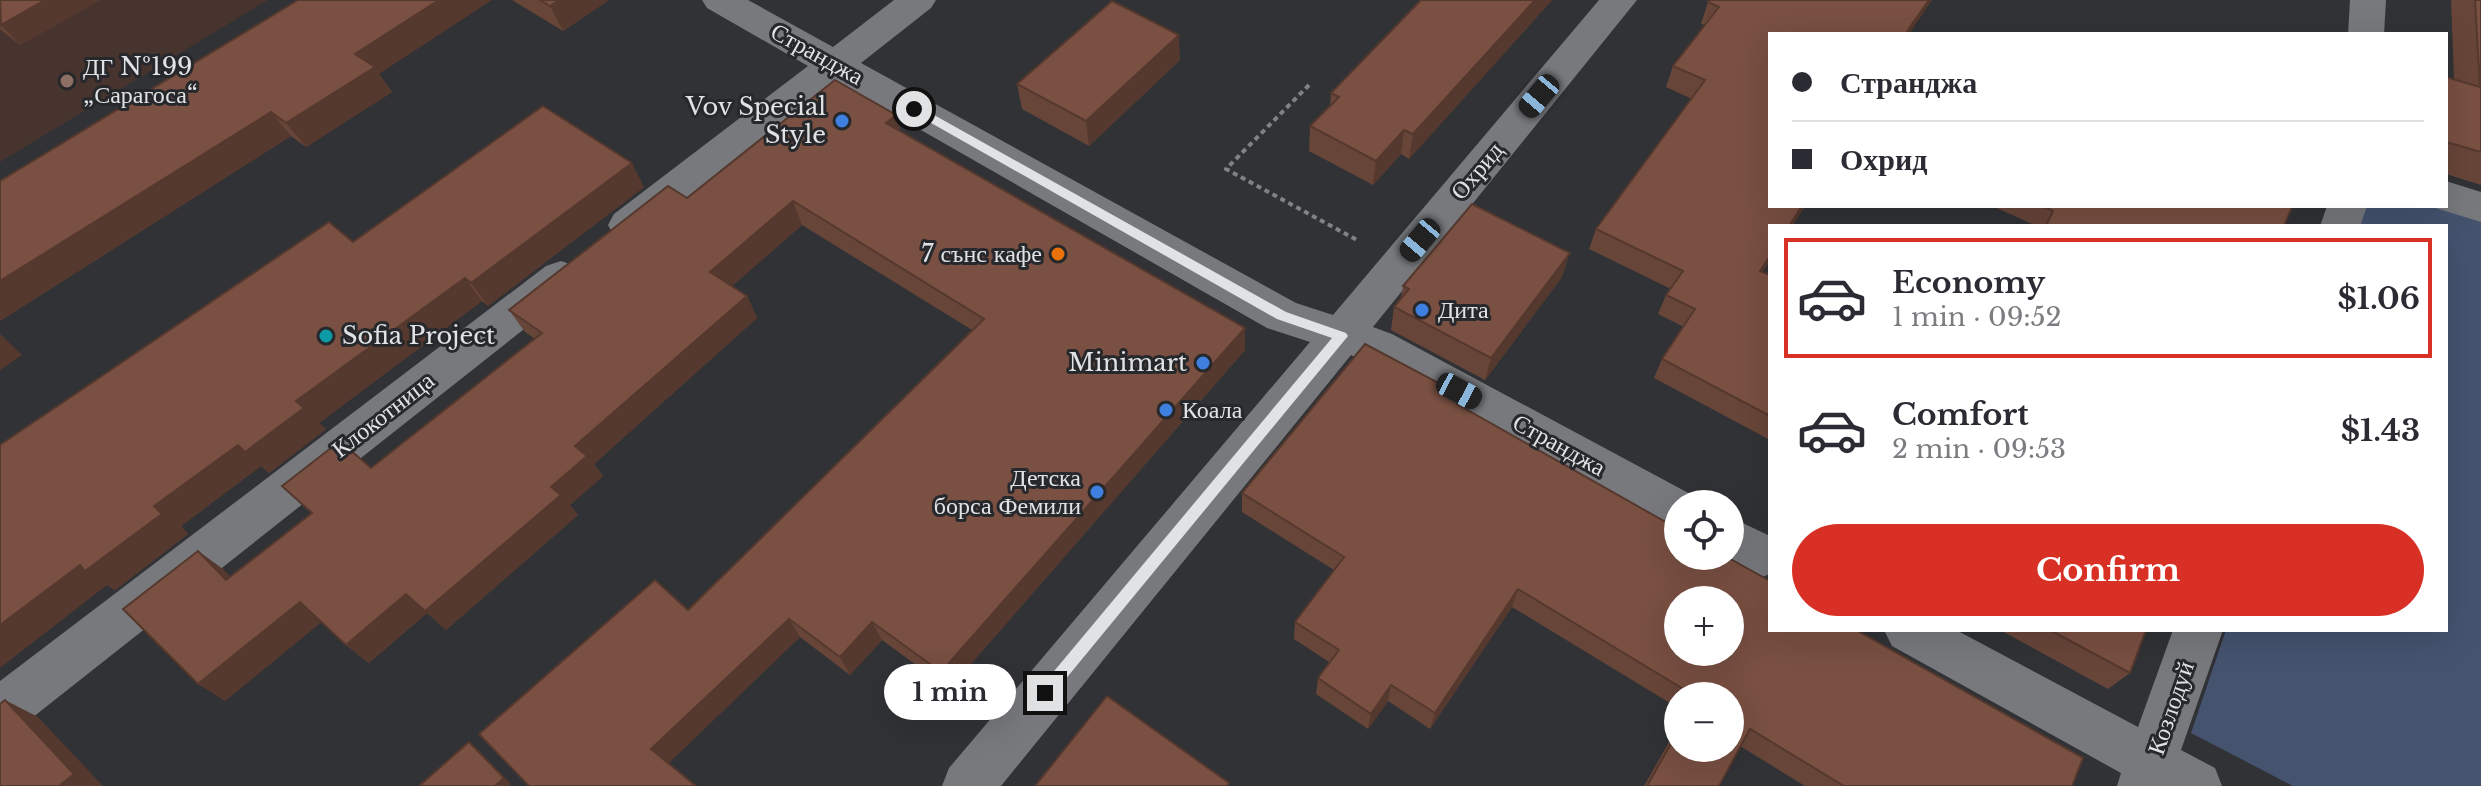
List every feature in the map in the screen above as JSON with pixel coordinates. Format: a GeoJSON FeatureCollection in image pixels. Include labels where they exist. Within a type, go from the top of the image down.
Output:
{"type":"FeatureCollection","features":[{"type":"Feature","properties":{"kind":"street","name":"Странджа"},"geometry":{"type":"LineString","coordinates":[[720,0],[1282,316],[1377,346],[1664,502]]}},
{"type":"Feature","properties":{"kind":"street","name":"Клокотница"},"geometry":{"type":"LineString","coordinates":[[0,712],[918,0]]}},
{"type":"Feature","properties":{"kind":"street","name":"Охрид"},"geometry":{"type":"LineString","coordinates":[[968,786],[1619,0]]}},
{"type":"Feature","properties":{"kind":"street"},"geometry":{"type":"LineString","coordinates":[[2366,32],[2368,0]]}},
{"type":"Feature","properties":{"kind":"street"},"geometry":{"type":"LineString","coordinates":[[2448,197],[2481,207]]}},
{"type":"Feature","properties":{"kind":"street"},"geometry":{"type":"LineString","coordinates":[[1912,632],[2148,774],[2196,786]]}},
{"type":"Feature","properties":{"kind":"street","name":"Козлодуй"},"geometry":{"type":"LineString","coordinates":[[2148,774],[2197,632]]}},
{"type":"Feature","properties":{"kind":"path"},"geometry":{"type":"LineString","coordinates":[[1309,85],[1226,169],[1401,264]]}},
{"type":"Feature","properties":{"kind":"shaded area","name":"ДГ №199 „Сарагоса“"},"geometry":{"type":"Polygon","coordinates":[[[0,0],[268,0],[0,162],[0,0]]]}},
{"type":"Feature","properties":{"kind":"shaded area"},"geometry":{"type":"Polygon","coordinates":[[[2448,206],[2481,210],[2481,786],[2293,786],[2191,733],[2225,632],[2448,632],[2448,224],[2352,224],[2356,208],[2448,206]]]}},
{"type":"Feature","properties":{"kind":"building"},"geometry":{"type":"Polygon","coordinates":[[[0,0],[45,0],[1,25],[0,0]]]}},
{"type":"Feature","properties":{"kind":"building"},"geometry":{"type":"Polygon","coordinates":[[[298,0],[439,0],[355,54],[375,67],[286,123],[271,112],[0,281],[0,181],[298,0]]]}},
{"type":"Feature","properties":{"kind":"building"},"geometry":{"type":"Polygon","coordinates":[[[540,0],[559,0],[550,6],[540,0]]]}},
{"type":"Feature","properties":{"kind":"building"},"geometry":{"type":"Polygon","coordinates":[[[1421,0],[1535,0],[1413,134],[1404,130],[1376,161],[1310,126],[1339,97],[1331,93],[1421,0]]]}},
{"type":"Feature","properties":{"kind":"building"},"geometry":{"type":"Polygon","coordinates":[[[1929,0],[1906,32],[1768,32],[1768,208],[1801,208],[1790,224],[1768,224],[1768,259],[1760,271],[1768,274],[1768,415],[1662,359],[1695,309],[1666,295],[1683,271],[1596,229],[1705,80],[1673,66],[1719,7],[1708,2],[1929,0]]]}},
{"type":"Feature","properties":{"kind":"building"},"geometry":{"type":"Polygon","coordinates":[[[2475,0],[2481,0],[2481,152],[2448,143],[2448,78],[2480,87],[2475,0]]]}},
{"type":"Feature","properties":{"kind":"building"},"geometry":{"type":"Polygon","coordinates":[[[1112,1],[1179,35],[1086,121],[1017,84],[1112,1]]]}},
{"type":"Feature","properties":{"kind":"building"},"geometry":{"type":"Polygon","coordinates":[[[835,80],[896,115],[886,123],[1245,328],[941,672],[872,622],[840,657],[789,619],[651,749],[696,786],[529,786],[479,734],[655,580],[688,610],[984,319],[793,201],[710,272],[747,296],[575,446],[587,456],[551,487],[561,495],[425,611],[406,594],[346,645],[300,602],[198,684],[123,609],[198,551],[226,580],[312,513],[282,486],[340,441],[371,468],[542,333],[509,310],[668,186],[687,198],[835,80]]]}},
{"type":"Feature","properties":{"kind":"building"},"geometry":{"type":"Polygon","coordinates":[[[543,106],[632,163],[471,283],[465,278],[296,401],[304,408],[245,452],[238,445],[154,506],[162,514],[85,571],[80,565],[0,625],[0,445],[329,222],[353,242],[543,106]]]}},
{"type":"Feature","properties":{"kind":"building"},"geometry":{"type":"Polygon","coordinates":[[[1472,204],[1570,253],[1491,358],[1394,307],[1409,289],[1403,286],[1472,204]]]}},
{"type":"Feature","properties":{"kind":"building"},"geometry":{"type":"Polygon","coordinates":[[[2046,208],[2292,208],[2285,224],[2047,224],[2053,211],[2046,208]]]}},
{"type":"Feature","properties":{"kind":"building"},"geometry":{"type":"Polygon","coordinates":[[[1365,344],[1463,396],[1457,404],[1664,521],[1664,570],[1744,570],[1744,567],[1768,580],[1768,632],[1860,632],[2083,758],[2072,786],[1844,786],[1750,729],[1744,740],[1744,682],[1672,682],[1518,589],[1435,713],[1391,685],[1371,714],[1318,678],[1339,650],[1295,622],[1344,557],[1242,493],[1365,344]]]}},
{"type":"Feature","properties":{"kind":"building"},"geometry":{"type":"Polygon","coordinates":[[[2054,632],[2145,632],[2130,673],[2054,632]]]}},
{"type":"Feature","properties":{"kind":"building"},"geometry":{"type":"Polygon","coordinates":[[[1107,696],[1229,783],[1227,786],[1035,786],[1107,696]]]}},
{"type":"Feature","properties":{"kind":"building"},"geometry":{"type":"Polygon","coordinates":[[[5,700],[74,774],[59,786],[0,786],[0,704],[5,700]]]}},
{"type":"Feature","properties":{"kind":"building"},"geometry":{"type":"Polygon","coordinates":[[[469,742],[504,778],[495,786],[419,786],[469,742]]]}},
{"type":"Feature","properties":{"kind":"building"},"geometry":{"type":"Polygon","coordinates":[[[1664,756],[1664,762],[1732,762],[1719,786],[1647,786],[1664,756]]]}},
{"type":"Feature","properties":{"kind":"place","name":"ДГ №199 „Сарагоса“"},"geometry":{"type":"Point","coordinates":[67,81]}},
{"type":"Feature","properties":{"kind":"place","name":"Vov Special Style"},"geometry":{"type":"Point","coordinates":[842,121]}},
{"type":"Feature","properties":{"kind":"place","name":"7 сънс кафе"},"geometry":{"type":"Point","coordinates":[1058,254]}},
{"type":"Feature","properties":{"kind":"place","name":"Дита"},"geometry":{"type":"Point","coordinates":[1422,310]}},
{"type":"Feature","properties":{"kind":"place","name":"Sofia Project"},"geometry":{"type":"Point","coordinates":[326,336]}},
{"type":"Feature","properties":{"kind":"place","name":"Minimart"},"geometry":{"type":"Point","coordinates":[1203,363]}},
{"type":"Feature","properties":{"kind":"place","name":"Коала"},"geometry":{"type":"Point","coordinates":[1166,410]}},
{"type":"Feature","properties":{"kind":"place","name":"Детска борса Фемили"},"geometry":{"type":"Point","coordinates":[1097,492]}},
{"type":"Feature","properties":{"kind":"route"},"geometry":{"type":"LineString","coordinates":[[914,109],[1282,316],[1341,336],[1045,693]]}}]}
